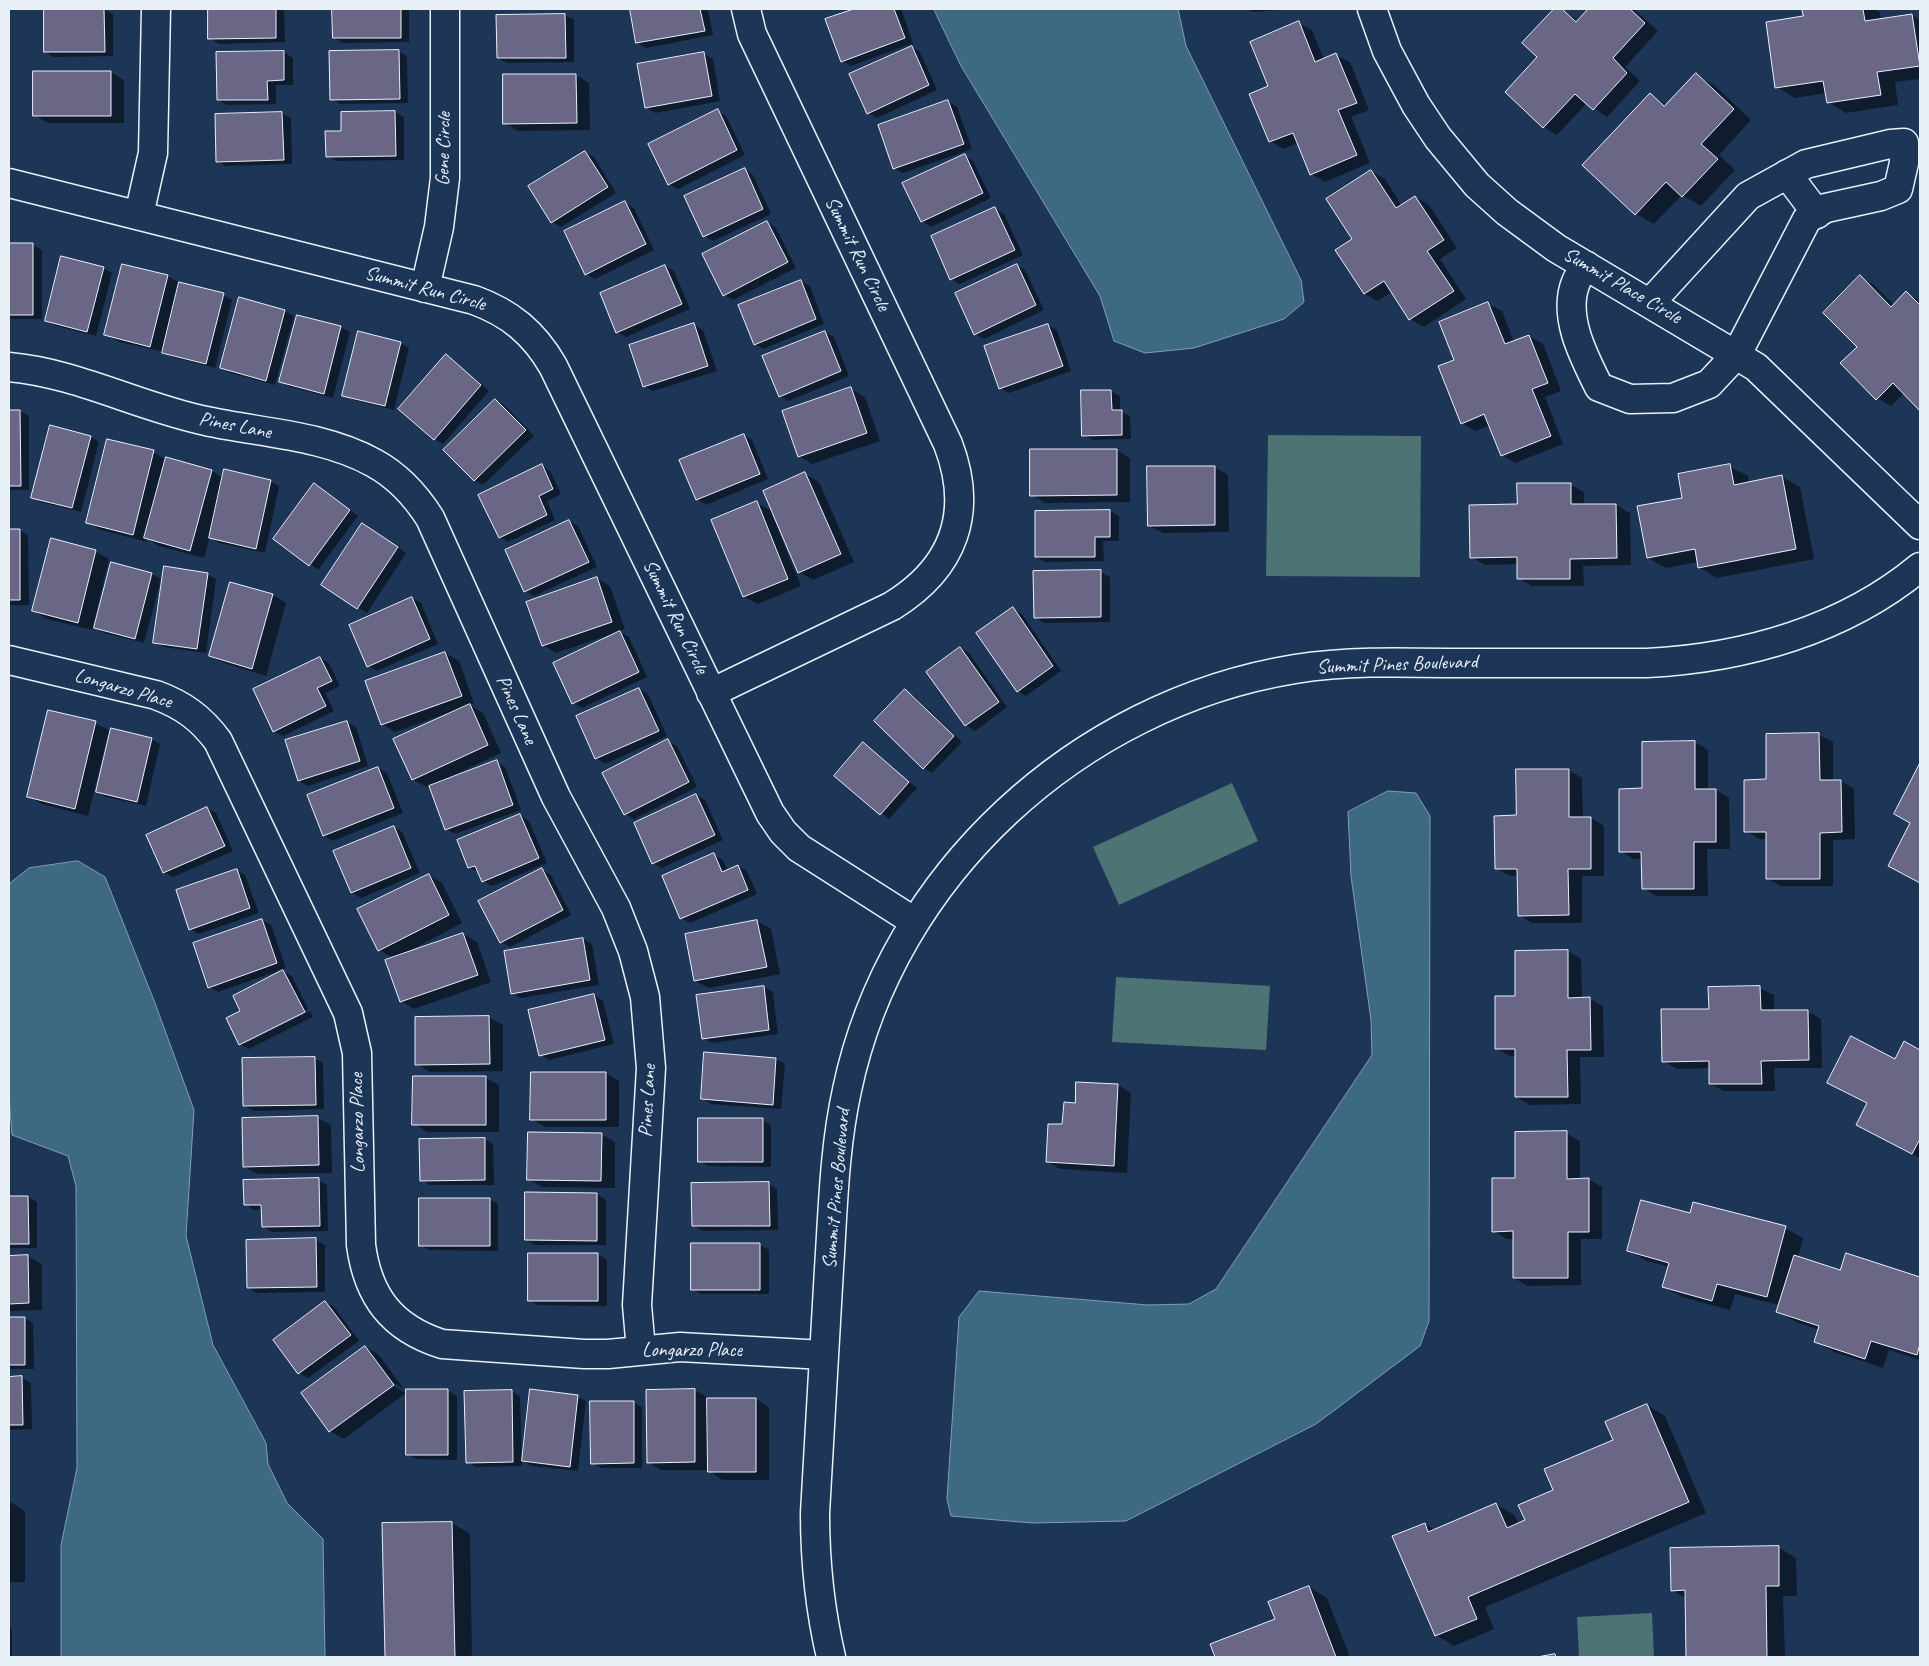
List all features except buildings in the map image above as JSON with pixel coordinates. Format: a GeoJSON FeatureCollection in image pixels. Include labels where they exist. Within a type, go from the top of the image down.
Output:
{"type":"FeatureCollection","features":[{"type":"Feature","properties":{"kind":"street"},"geometry":{"type":"LineString","coordinates":[[138,215],[153,153],[156,9]]}},
{"type":"Feature","properties":{"kind":"street","name":"Gene Circle"},"geometry":{"type":"LineString","coordinates":[[424,288],[439,227],[445,178],[444,9]]}},
{"type":"Feature","properties":{"kind":"street","name":"Summit Run Circle"},"geometry":{"type":"LineString","coordinates":[[712,693],[892,606],[910,595],[930,576],[950,547],[960,506],[960,485],[956,464],[948,444],[752,34],[746,9]]}},
{"type":"Feature","properties":{"kind":"street","name":"Summit Place Circle"},"geometry":{"type":"LineString","coordinates":[[1372,9],[1387,51],[1416,105],[1438,138],[1477,185],[1507,212],[1556,248],[1736,354],[1774,383],[1920,524]]}},
{"type":"Feature","properties":{"kind":"street"},"geometry":{"type":"LineString","coordinates":[[1587,266],[1576,281],[1571,304],[1581,350],[1599,387],[1630,398],[1673,398],[1709,384],[1736,354],[1807,218],[1826,208],[1881,196],[1898,190],[1904,163],[1904,143],[1890,144],[1806,164],[1748,196],[1650,303]]}},
{"type":"Feature","properties":{"kind":"street"},"geometry":{"type":"LineString","coordinates":[[1787,174],[1816,214]]}},
{"type":"Feature","properties":{"kind":"street","name":"Summit Run Circle"},"geometry":{"type":"LineString","coordinates":[[9,183],[424,288],[494,307],[512,318],[529,332],[543,348],[770,813],[783,832],[817,861],[915,922]]}},
{"type":"Feature","properties":{"kind":"street","name":"Pines Lane"},"geometry":{"type":"LineString","coordinates":[[9,367],[88,384],[206,421],[310,441],[358,455],[376,463],[406,487],[430,518],[556,797],[616,908],[633,952],[645,997],[651,1068],[637,1305],[641,1350]]}},
{"type":"Feature","properties":{"kind":"street","name":"Summit Pines Boulevard"},"geometry":{"type":"LineString","coordinates":[[831,1657],[824,1627],[815,1544],[836,1155],[847,1089],[866,1024],[892,962],[915,922],[953,868],[998,818],[1049,774],[1105,737],[1146,715],[1188,697],[1230,683],[1296,669],[1363,662],[1647,664],[1687,661],[1747,651],[1805,633],[1860,607],[1920,567]]}},
{"type":"Feature","properties":{"kind":"street","name":"Longarzo Place"},"geometry":{"type":"LineString","coordinates":[[9,660],[169,700],[192,713],[207,726],[218,741],[348,1013],[357,1053],[364,1264],[370,1283],[391,1316],[423,1338],[442,1344],[584,1354],[680,1347],[824,1355]]}},
{"type":"Feature","properties":{"kind":"green space"},"geometry":{"type":"Polygon","coordinates":[[[1268,435],[1421,436],[1420,577],[1266,576],[1268,435]]]}},
{"type":"Feature","properties":{"kind":"green space"},"geometry":{"type":"Polygon","coordinates":[[[1232,783],[1258,841],[1119,905],[1093,847],[1232,783]]]}},
{"type":"Feature","properties":{"kind":"green space"},"geometry":{"type":"Polygon","coordinates":[[[1116,977],[1270,986],[1266,1050],[1112,1042],[1116,977]]]}},
{"type":"Feature","properties":{"kind":"green space"},"geometry":{"type":"Polygon","coordinates":[[[1652,1613],[1654,1657],[1579,1657],[1577,1617],[1652,1613]]]}},
{"type":"Feature","properties":{"kind":"water"},"geometry":{"type":"Polygon","coordinates":[[[934,9],[1178,9],[1186,46],[1301,280],[1304,302],[1284,319],[1194,348],[1145,353],[1114,341],[1100,296],[961,66],[934,9]]]}},
{"type":"Feature","properties":{"kind":"water"},"geometry":{"type":"Polygon","coordinates":[[[1388,791],[1416,793],[1430,816],[1429,1321],[1420,1346],[1316,1424],[1126,1521],[1032,1523],[951,1516],[947,1499],[959,1317],[979,1291],[1148,1305],[1189,1304],[1216,1289],[1372,1055],[1371,1020],[1351,876],[1348,812],[1388,791]]]}},
{"type":"Feature","properties":{"kind":"water"},"geometry":{"type":"Polygon","coordinates":[[[78,861],[105,877],[155,1003],[194,1110],[186,1236],[213,1345],[266,1443],[268,1464],[287,1503],[323,1539],[325,1657],[61,1657],[61,1545],[77,1468],[76,1186],[68,1156],[12,1135],[9,1096],[9,884],[29,868],[78,861]]]}}]}
